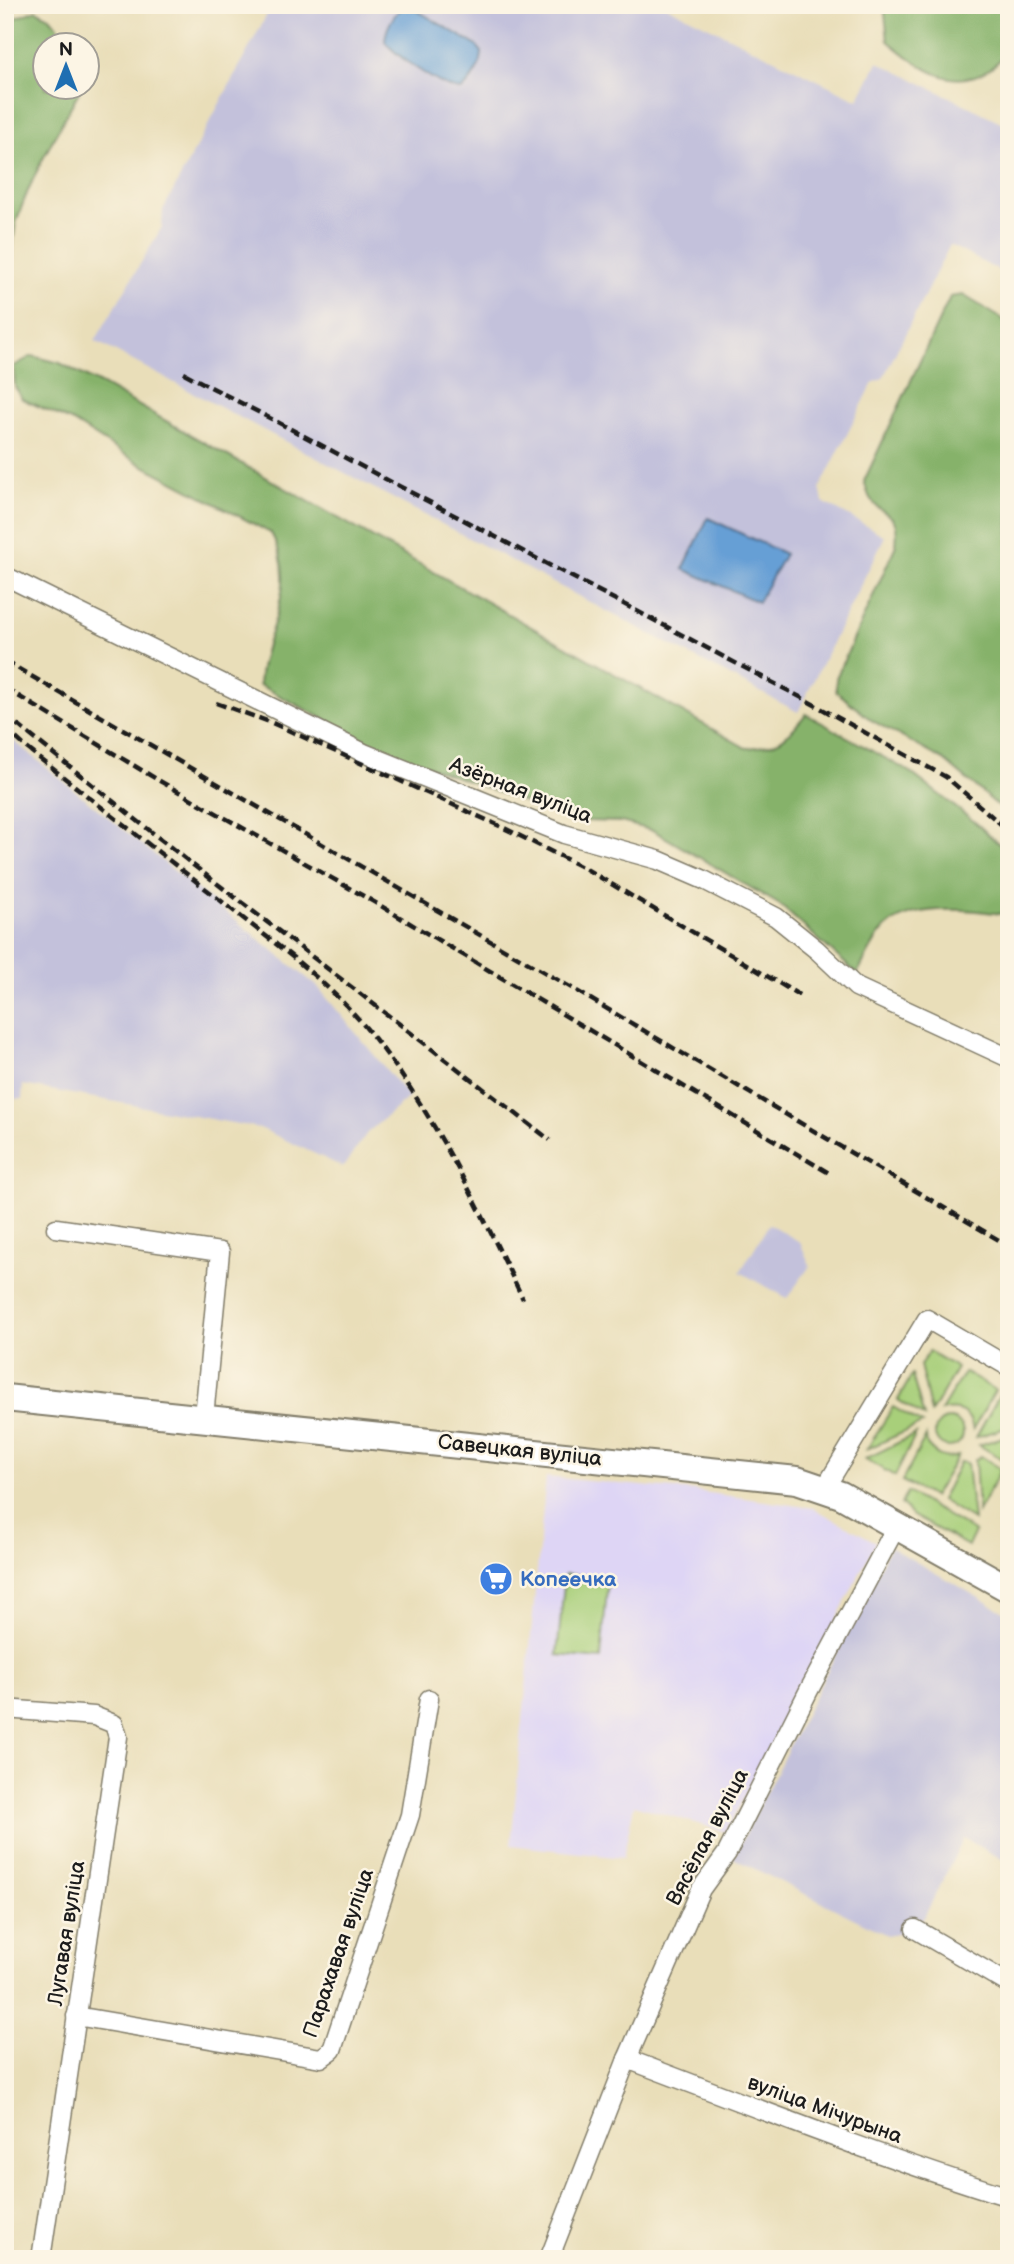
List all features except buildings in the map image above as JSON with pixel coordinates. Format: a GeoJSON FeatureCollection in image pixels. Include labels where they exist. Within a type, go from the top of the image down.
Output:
{"type":"FeatureCollection","features":[{"type":"Feature","properties":{"kind":"main road","name":"Савецкая вуліца"},"geometry":{"type":"LineString","coordinates":[[5,1398],[797,1479],[825,1488],[897,1525],[1009,1589]]}},
{"type":"Feature","properties":{"kind":"street","name":"Азёрная вуліца"},"geometry":{"type":"LineString","coordinates":[[5,576],[364,753],[564,834],[658,860],[702,879],[776,917],[817,950],[856,988],[1009,1058]]}},
{"type":"Feature","properties":{"kind":"street"},"geometry":{"type":"LineString","coordinates":[[56,1228],[220,1252],[204,1417]]}},
{"type":"Feature","properties":{"kind":"street"},"geometry":{"type":"LineString","coordinates":[[825,1488],[927,1319],[1009,1367]]}},
{"type":"Feature","properties":{"kind":"street","name":"Вясёлая вуліца"},"geometry":{"type":"LineString","coordinates":[[549,2259],[628,2059],[701,1889],[727,1853],[809,1689],[897,1525]]}},
{"type":"Feature","properties":{"kind":"street","name":"Парахавая вуліца"},"geometry":{"type":"LineString","coordinates":[[76,2016],[321,2058],[332,2050],[410,1815],[429,1699]]}},
{"type":"Feature","properties":{"kind":"street","name":"Лугавая вуліца"},"geometry":{"type":"LineString","coordinates":[[5,1709],[94,1716],[114,1724],[118,1737],[41,2259]]}},
{"type":"Feature","properties":{"kind":"street"},"geometry":{"type":"LineString","coordinates":[[915,1929],[1009,1984]]}},
{"type":"Feature","properties":{"kind":"street","name":"вуліца Мічурына"},"geometry":{"type":"LineString","coordinates":[[628,2059],[839,2139],[1009,2197]]}},
{"type":"Feature","properties":{"kind":"shaded area"},"geometry":{"type":"Polygon","coordinates":[[[272,5],[664,5],[858,100],[878,62],[1009,126],[1009,276],[950,245],[883,378],[873,383],[820,488],[823,502],[885,536],[798,712],[95,341],[162,227],[163,210],[272,5]]]}},
{"type":"Feature","properties":{"kind":"shaded area"},"geometry":{"type":"Polygon","coordinates":[[[5,734],[317,986],[409,1097],[367,1133],[343,1167],[260,1128],[23,1085],[22,1099],[5,1098],[5,734]]]}},
{"type":"Feature","properties":{"kind":"shaded area"},"geometry":{"type":"Polygon","coordinates":[[[769,1224],[800,1242],[810,1266],[787,1298],[740,1272],[769,1224]]]}},
{"type":"Feature","properties":{"kind":"shaded area"},"geometry":{"type":"Polygon","coordinates":[[[546,1477],[695,1491],[813,1508],[876,1542],[726,1832],[634,1805],[623,1858],[511,1845],[546,1477]]]}},
{"type":"Feature","properties":{"kind":"shaded area"},"geometry":{"type":"Polygon","coordinates":[[[890,1547],[1009,1615],[1009,1863],[964,1838],[924,1917],[915,1929],[887,1935],[733,1858],[890,1547]]]}},
{"type":"Feature","properties":{"kind":"green space"},"geometry":{"type":"Polygon","coordinates":[[[884,5],[1009,5],[1009,51],[992,67],[975,76],[948,78],[923,67],[888,41],[884,5]]]}},
{"type":"Feature","properties":{"kind":"green space"},"geometry":{"type":"Polygon","coordinates":[[[36,10],[50,17],[62,32],[32,32],[32,102],[73,102],[23,203],[15,229],[11,273],[5,290],[5,22],[36,10]]]}},
{"type":"Feature","properties":{"kind":"green space"},"geometry":{"type":"Polygon","coordinates":[[[963,295],[1009,323],[1009,815],[945,761],[871,720],[836,691],[836,678],[896,545],[897,533],[893,519],[875,505],[864,481],[950,297],[963,295]]]}},
{"type":"Feature","properties":{"kind":"green space"},"geometry":{"type":"Polygon","coordinates":[[[32,356],[60,363],[102,385],[746,748],[781,740],[806,714],[910,772],[976,823],[1009,853],[1009,915],[948,910],[902,917],[880,934],[857,974],[780,905],[654,831],[621,822],[585,821],[549,811],[379,748],[259,685],[282,591],[280,553],[271,533],[140,464],[73,422],[22,399],[15,387],[14,366],[32,356]]]}},
{"type":"Feature","properties":{"kind":"green space"},"geometry":{"type":"Polygon","coordinates":[[[929,1351],[957,1368],[931,1413],[920,1365],[929,1351]]]}},
{"type":"Feature","properties":{"kind":"green space"},"geometry":{"type":"Polygon","coordinates":[[[964,1372],[995,1390],[973,1430],[969,1418],[962,1412],[941,1411],[964,1372]]]}},
{"type":"Feature","properties":{"kind":"green space"},"geometry":{"type":"Polygon","coordinates":[[[912,1375],[924,1417],[898,1400],[912,1375]]]}},
{"type":"Feature","properties":{"kind":"green space"},"geometry":{"type":"Polygon","coordinates":[[[1000,1394],[1009,1399],[1009,1427],[976,1437],[1000,1394]]]}},
{"type":"Feature","properties":{"kind":"green space"},"geometry":{"type":"Polygon","coordinates":[[[893,1407],[922,1424],[867,1449],[893,1407]]]}},
{"type":"Feature","properties":{"kind":"green space"},"geometry":{"type":"Polygon","coordinates":[[[949,1419],[959,1423],[963,1433],[959,1443],[949,1447],[939,1443],[935,1433],[939,1423],[949,1419]]]}},
{"type":"Feature","properties":{"kind":"green space"},"geometry":{"type":"Polygon","coordinates":[[[916,1434],[895,1476],[865,1459],[916,1434]]]}},
{"type":"Feature","properties":{"kind":"green space"},"geometry":{"type":"Polygon","coordinates":[[[1009,1435],[1007,1462],[979,1445],[1009,1435]]]}},
{"type":"Feature","properties":{"kind":"green space"},"geometry":{"type":"Polygon","coordinates":[[[926,1436],[927,1445],[937,1454],[949,1458],[958,1456],[933,1497],[902,1481],[926,1436]]]}},
{"type":"Feature","properties":{"kind":"green space"},"geometry":{"type":"Polygon","coordinates":[[[981,1456],[1001,1469],[978,1512],[975,1460],[981,1456]]]}},
{"type":"Feature","properties":{"kind":"green space"},"geometry":{"type":"Polygon","coordinates":[[[960,1462],[967,1463],[973,1520],[941,1500],[960,1462]]]}},
{"type":"Feature","properties":{"kind":"green space"},"geometry":{"type":"Polygon","coordinates":[[[907,1492],[975,1532],[968,1546],[913,1516],[901,1504],[907,1492]]]}},
{"type":"Feature","properties":{"kind":"green space"},"geometry":{"type":"Polygon","coordinates":[[[565,1574],[608,1578],[601,1659],[557,1655],[565,1574]]]}},
{"type":"Feature","properties":{"kind":"water"},"geometry":{"type":"Polygon","coordinates":[[[406,6],[477,46],[482,52],[475,73],[461,90],[453,89],[421,71],[385,42],[391,21],[406,6]]]}},
{"type":"Feature","properties":{"kind":"water"},"geometry":{"type":"Polygon","coordinates":[[[708,518],[785,554],[758,602],[683,569],[708,518]]]}},
{"type":"Feature","properties":{"kind":"railway"},"geometry":{"type":"LineString","coordinates":[[184,373],[804,699],[946,777],[1009,831]]}},
{"type":"Feature","properties":{"kind":"railway"},"geometry":{"type":"LineString","coordinates":[[5,661],[570,987],[1009,1246]]}},
{"type":"Feature","properties":{"kind":"railway"},"geometry":{"type":"LineString","coordinates":[[5,688],[158,780],[381,906],[829,1173]]}},
{"type":"Feature","properties":{"kind":"railway"},"geometry":{"type":"LineString","coordinates":[[216,703],[270,722],[502,827],[586,869],[799,995]]}},
{"type":"Feature","properties":{"kind":"railway"},"geometry":{"type":"LineString","coordinates":[[5,715],[193,865],[550,1140]]}},
{"type":"Feature","properties":{"kind":"railway"},"geometry":{"type":"LineString","coordinates":[[5,728],[297,961],[351,1010],[413,1092],[453,1160],[523,1299]]}},
{"type":"Feature","properties":{"kind":"place","name":"Копеечка"},"geometry":{"type":"Point","coordinates":[496,1579]}}]}
